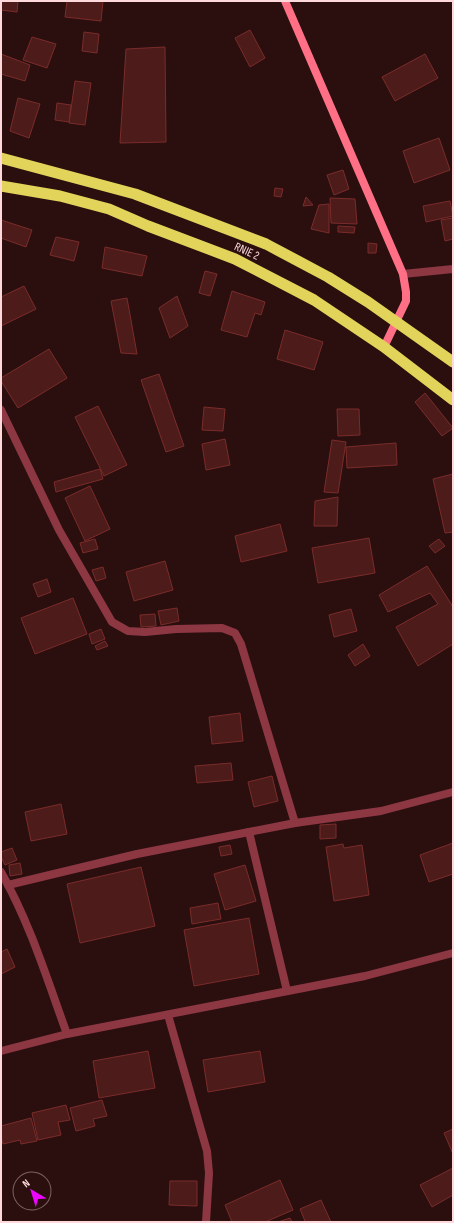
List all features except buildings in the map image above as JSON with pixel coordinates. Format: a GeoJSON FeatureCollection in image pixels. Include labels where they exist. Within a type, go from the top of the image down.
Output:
{"type":"FeatureCollection","features":[{"type":"Feature","properties":{"kind":"highway","name":"RNIE 2"},"geometry":{"type":"LineString","coordinates":[[1,158],[135,194],[266,244],[328,277],[453,362]]}},
{"type":"Feature","properties":{"kind":"highway","name":"RNIE 2"},"geometry":{"type":"LineString","coordinates":[[1,186],[60,196],[109,209],[148,226],[235,259],[314,300],[384,347],[453,400]]}},
{"type":"Feature","properties":{"kind":"main road"},"geometry":{"type":"LineString","coordinates":[[285,1],[403,274],[406,301],[384,347]]}},
{"type":"Feature","properties":{"kind":"street"},"geometry":{"type":"LineString","coordinates":[[403,274],[453,269]]}},
{"type":"Feature","properties":{"kind":"street"},"geometry":{"type":"LineString","coordinates":[[1,410],[59,530],[112,622],[128,631],[145,632],[176,628],[222,628],[236,633],[242,644],[295,823]]}},
{"type":"Feature","properties":{"kind":"street"},"geometry":{"type":"LineString","coordinates":[[8,885],[137,854],[295,823],[381,811],[453,792]]}},
{"type":"Feature","properties":{"kind":"street"},"geometry":{"type":"LineString","coordinates":[[249,832],[287,991]]}},
{"type":"Feature","properties":{"kind":"street"},"geometry":{"type":"LineString","coordinates":[[1,872],[34,941],[67,1034]]}},
{"type":"Feature","properties":{"kind":"street"},"geometry":{"type":"LineString","coordinates":[[1,1050],[67,1034],[365,976],[453,953]]}},
{"type":"Feature","properties":{"kind":"street"},"geometry":{"type":"LineString","coordinates":[[168,1015],[207,1151],[209,1173],[206,1222]]}}]}
